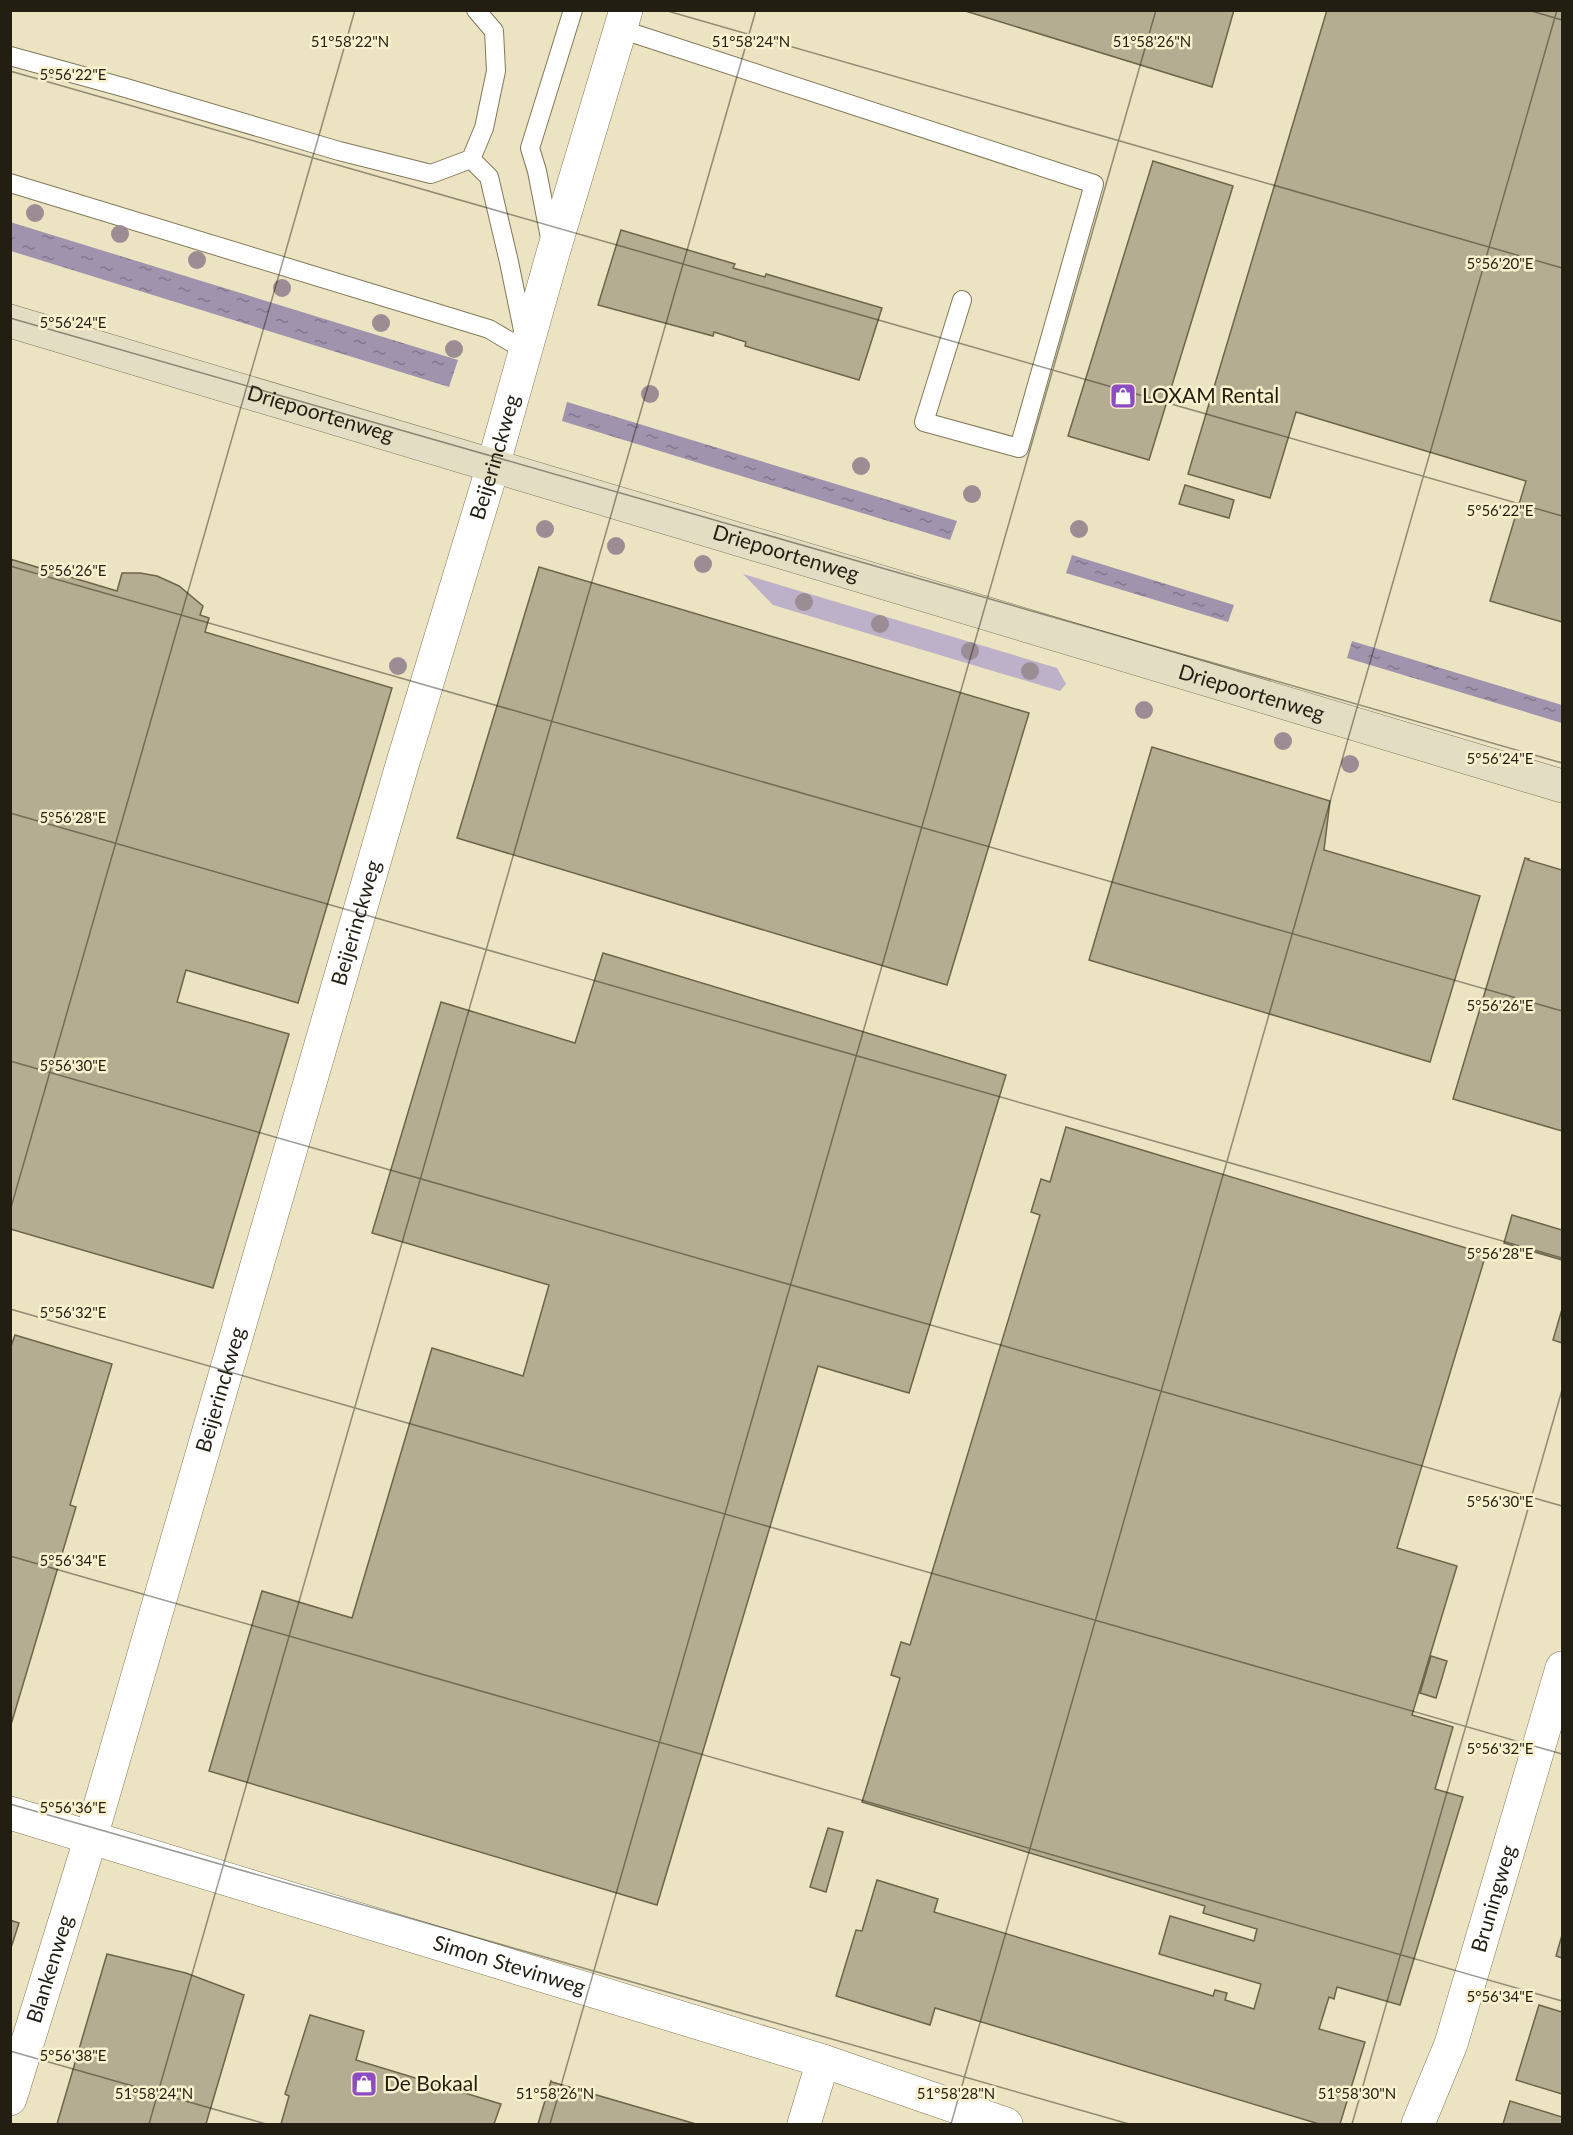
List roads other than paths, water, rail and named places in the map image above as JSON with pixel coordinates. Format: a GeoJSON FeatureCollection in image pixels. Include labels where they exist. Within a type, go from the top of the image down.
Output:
{"type":"FeatureCollection","features":[{"type":"Feature","properties":{"kind":"street","name":"Beijerinckweg"},"geometry":{"type":"LineString","coordinates":[[92,1837],[400,774],[494,466],[553,253],[623,20]]}},
{"type":"Feature","properties":{"kind":"street","name":"Driepoortenweg"},"geometry":{"type":"LineString","coordinates":[[10,321],[1563,786]]}},
{"type":"Feature","properties":{"kind":"street","name":"Bruningweg"},"geometry":{"type":"LineString","coordinates":[[1418,2124],[1451,2044],[1563,1668]]}},
{"type":"Feature","properties":{"kind":"street","name":"Simon Stevinweg"},"geometry":{"type":"LineString","coordinates":[[10,1813],[823,2061],[1006,2124]]}},
{"type":"Feature","properties":{"kind":"street","name":"Blankenweg"},"geometry":{"type":"LineString","coordinates":[[10,2099],[92,1837]]}},
{"type":"Feature","properties":{"kind":"street"},"geometry":{"type":"LineString","coordinates":[[804,2124],[823,2061]]}},
{"type":"Feature","properties":{"kind":"lane"},"geometry":{"type":"LineString","coordinates":[[10,56],[339,151],[431,174],[471,159],[484,128],[496,72],[494,31],[477,10]]}},
{"type":"Feature","properties":{"kind":"lane"},"geometry":{"type":"LineString","coordinates":[[553,253],[531,148],[573,10]]}},
{"type":"Feature","properties":{"kind":"lane"},"geometry":{"type":"LineString","coordinates":[[623,20],[1094,184],[1019,448],[924,422],[962,300]]}},
{"type":"Feature","properties":{"kind":"lane"},"geometry":{"type":"LineString","coordinates":[[471,159],[489,177],[509,262],[526,351]]}},
{"type":"Feature","properties":{"kind":"lane"},"geometry":{"type":"LineString","coordinates":[[10,183],[489,328],[526,351]]}},
{"type":"Feature","properties":{"kind":"water"},"geometry":{"type":"Polygon","coordinates":[[[10,222],[458,360],[449,387],[11,251],[10,222]]]}},
{"type":"Feature","properties":{"kind":"water"},"geometry":{"type":"Polygon","coordinates":[[[567,402],[957,521],[950,540],[562,421],[567,402]]]}},
{"type":"Feature","properties":{"kind":"water"},"geometry":{"type":"Polygon","coordinates":[[[1072,555],[1234,605],[1228,622],[1066,573],[1072,555]]]}},
{"type":"Feature","properties":{"kind":"water"},"geometry":{"type":"Polygon","coordinates":[[[1352,641],[1562,705],[1562,723],[1347,658],[1352,641]]]}},
{"type":"Feature","properties":{"kind":"place","name":"LOXAM Rental"},"geometry":{"type":"Point","coordinates":[1123,396]}},
{"type":"Feature","properties":{"kind":"place","name":"De Bokaal"},"geometry":{"type":"Point","coordinates":[364,2084]}}]}
